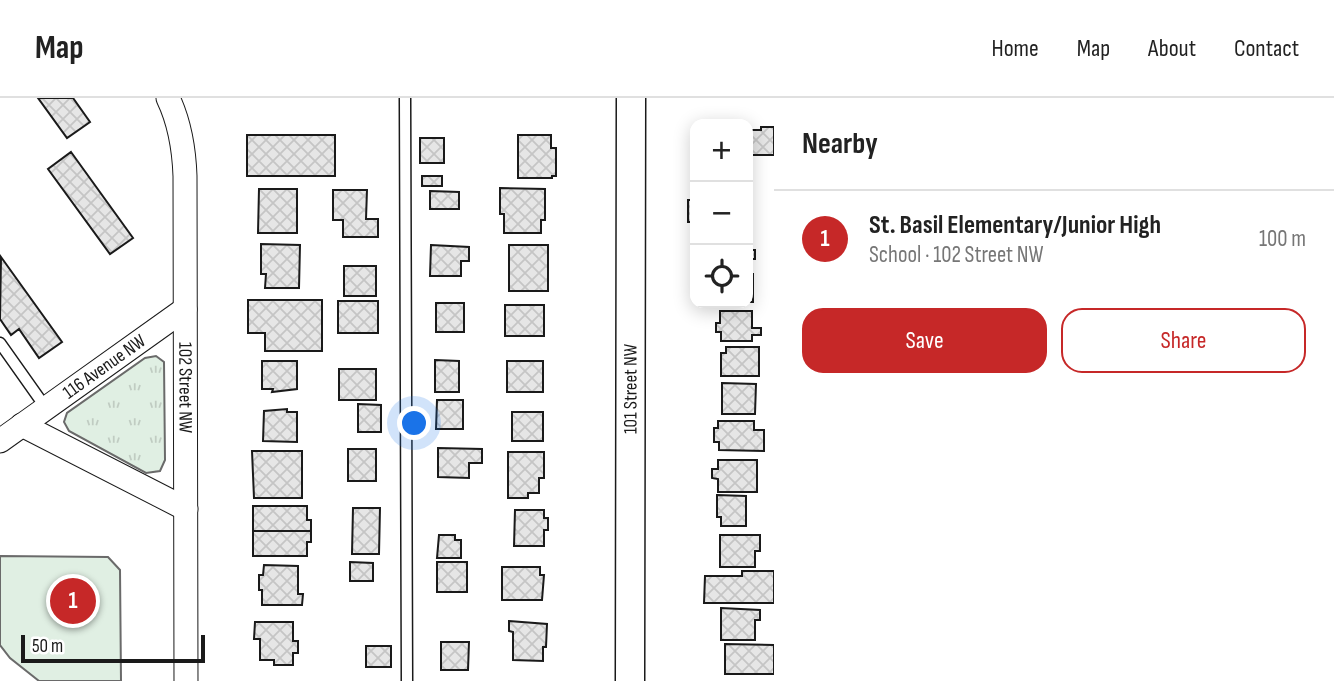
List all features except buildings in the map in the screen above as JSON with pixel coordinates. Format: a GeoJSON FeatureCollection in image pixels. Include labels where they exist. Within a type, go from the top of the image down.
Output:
{"type":"FeatureCollection","features":[{"type":"Feature","properties":{"kind":"street","name":"102 Street NW"},"geometry":{"type":"LineString","coordinates":[[168,98],[176,116],[184,155],[186,681]]}},
{"type":"Feature","properties":{"kind":"street","name":"101 Street NW"},"geometry":{"type":"LineString","coordinates":[[630,681],[631,98]]}},
{"type":"Feature","properties":{"kind":"street","name":"116 Avenue NW"},"geometry":{"type":"LineString","coordinates":[[1,438],[185,309]]}},
{"type":"Feature","properties":{"kind":"street"},"geometry":{"type":"LineString","coordinates":[[22,425],[186,509]]}},
{"type":"Feature","properties":{"kind":"lane"},"geometry":{"type":"LineString","coordinates":[[405,98],[407,681]]}},
{"type":"Feature","properties":{"kind":"lane"},"geometry":{"type":"LineString","coordinates":[[0,343],[46,408]]}},
{"type":"Feature","properties":{"kind":"green space"},"geometry":{"type":"Polygon","coordinates":[[[156,356],[164,362],[165,460],[160,471],[146,473],[69,431],[64,422],[67,413],[145,358],[156,356]]]}},
{"type":"Feature","properties":{"kind":"green space"},"geometry":{"type":"Polygon","coordinates":[[[0,556],[108,557],[120,570],[121,681],[39,681],[10,658],[0,645],[0,556]]]}},
{"type":"Feature","properties":{"kind":"place","name":"St. Basil Elementary/Junior High"},"geometry":{"type":"Point","coordinates":[73,601]}}]}
